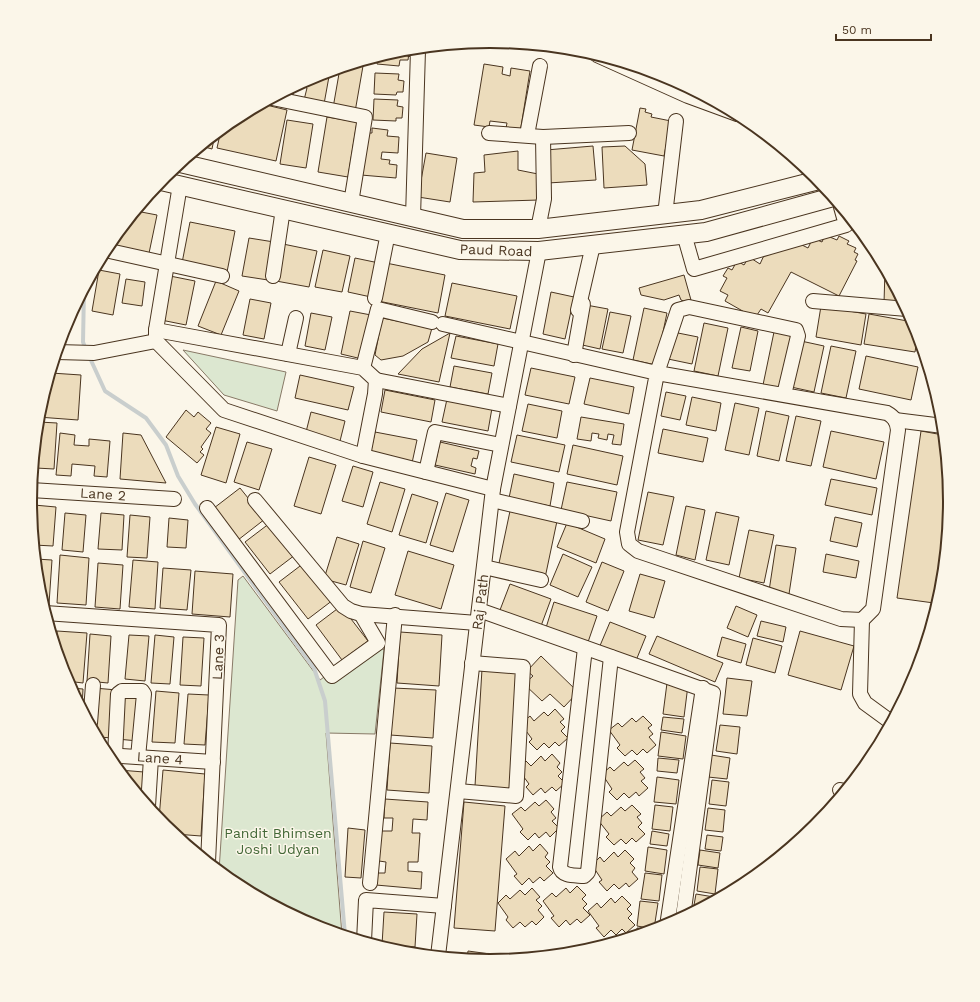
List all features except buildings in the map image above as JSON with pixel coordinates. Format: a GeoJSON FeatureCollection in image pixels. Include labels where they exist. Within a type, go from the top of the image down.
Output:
{"type":"FeatureCollection","features":[{"type":"Feature","properties":{"kind":"main road","name":"Paud Road"},"geometry":{"type":"LineString","coordinates":[[186,165],[463,229],[538,230],[665,215],[702,210],[811,182]]}},
{"type":"Feature","properties":{"kind":"main road"},"geometry":{"type":"LineString","coordinates":[[208,192],[213,171]]}},
{"type":"Feature","properties":{"kind":"main road","name":"Paud Road"},"geometry":{"type":"LineString","coordinates":[[168,183],[460,250],[539,251],[706,232],[828,199]]}},
{"type":"Feature","properties":{"kind":"main road"},"geometry":{"type":"LineString","coordinates":[[538,230],[539,251]]}},
{"type":"Feature","properties":{"kind":"street"},"geometry":{"type":"LineString","coordinates":[[413,217],[418,54]]}},
{"type":"Feature","properties":{"kind":"street"},"geometry":{"type":"LineString","coordinates":[[527,136],[540,66]]}},
{"type":"Feature","properties":{"kind":"street"},"geometry":{"type":"LineString","coordinates":[[632,71],[700,100]]}},
{"type":"Feature","properties":{"kind":"street"},"geometry":{"type":"LineString","coordinates":[[281,100],[366,117],[351,203]]}},
{"type":"Feature","properties":{"kind":"street"},"geometry":{"type":"LineString","coordinates":[[665,215],[676,121]]}},
{"type":"Feature","properties":{"kind":"street"},"geometry":{"type":"LineString","coordinates":[[489,132],[543,137],[629,133]]}},
{"type":"Feature","properties":{"kind":"street"},"geometry":{"type":"LineString","coordinates":[[538,230],[544,199],[543,137]]}},
{"type":"Feature","properties":{"kind":"street"},"geometry":{"type":"LineString","coordinates":[[156,336],[166,265],[180,185]]}},
{"type":"Feature","properties":{"kind":"street"},"geometry":{"type":"LineString","coordinates":[[273,276],[283,209]]}},
{"type":"Feature","properties":{"kind":"street"},"geometry":{"type":"LineString","coordinates":[[684,234],[694,269],[846,225],[844,219]]}},
{"type":"Feature","properties":{"kind":"street"},"geometry":{"type":"LineString","coordinates":[[375,298],[388,233]]}},
{"type":"Feature","properties":{"kind":"street"},"geometry":{"type":"LineString","coordinates":[[574,355],[581,307],[593,245]]}},
{"type":"Feature","properties":{"kind":"street","name":"Raj Path"},"geometry":{"type":"LineString","coordinates":[[439,951],[492,495],[539,251]]}},
{"type":"Feature","properties":{"kind":"street"},"geometry":{"type":"LineString","coordinates":[[111,252],[166,265],[222,276]]}},
{"type":"Feature","properties":{"kind":"street"},"geometry":{"type":"LineString","coordinates":[[813,301],[900,308]]}},
{"type":"Feature","properties":{"kind":"street"},"geometry":{"type":"LineString","coordinates":[[363,368],[378,309],[657,373],[887,413],[895,420],[898,430],[873,610],[862,620],[841,619],[638,552],[629,544],[627,532],[657,373],[676,313],[681,308],[689,307],[796,330],[798,336],[784,395]]}},
{"type":"Feature","properties":{"kind":"street"},"geometry":{"type":"LineString","coordinates":[[288,354],[296,318]]}},
{"type":"Feature","properties":{"kind":"street"},"geometry":{"type":"LineString","coordinates":[[156,336],[224,410],[363,456],[426,472],[492,495],[582,521]]}},
{"type":"Feature","properties":{"kind":"street"},"geometry":{"type":"LineString","coordinates":[[62,352],[94,353],[156,336],[288,354],[363,368],[376,380],[509,406]]}},
{"type":"Feature","properties":{"kind":"street"},"geometry":{"type":"LineString","coordinates":[[363,456],[375,394],[376,380]]}},
{"type":"Feature","properties":{"kind":"street"},"geometry":{"type":"LineString","coordinates":[[895,420],[936,425]]}},
{"type":"Feature","properties":{"kind":"street"},"geometry":{"type":"LineString","coordinates":[[426,472],[435,432],[501,445]]}},
{"type":"Feature","properties":{"kind":"street","name":"Lane 2"},"geometry":{"type":"LineString","coordinates":[[37,490],[174,499]]}},
{"type":"Feature","properties":{"kind":"street"},"geometry":{"type":"LineString","coordinates":[[255,500],[343,606],[351,611],[361,614],[478,616],[586,648],[712,691],[713,696],[684,910]]}},
{"type":"Feature","properties":{"kind":"street"},"geometry":{"type":"LineString","coordinates":[[207,508],[332,676],[378,643],[361,614]]}},
{"type":"Feature","properties":{"kind":"street"},"geometry":{"type":"LineString","coordinates":[[484,567],[541,580]]}},
{"type":"Feature","properties":{"kind":"street","name":"Lane 3"},"geometry":{"type":"LineString","coordinates":[[51,612],[219,625],[208,856]]}},
{"type":"Feature","properties":{"kind":"street"},"geometry":{"type":"LineString","coordinates":[[370,883],[395,615]]}},
{"type":"Feature","properties":{"kind":"street"},"geometry":{"type":"LineString","coordinates":[[862,620],[860,697],[887,719]]}},
{"type":"Feature","properties":{"kind":"street"},"geometry":{"type":"LineString","coordinates":[[586,648],[560,867],[564,874],[584,876],[588,872],[611,657]]}},
{"type":"Feature","properties":{"kind":"street"},"geometry":{"type":"LineString","coordinates":[[458,791],[516,796],[523,667],[472,663]]}},
{"type":"Feature","properties":{"kind":"street"},"geometry":{"type":"LineString","coordinates":[[91,714],[93,685]]}},
{"type":"Feature","properties":{"kind":"street"},"geometry":{"type":"LineString","coordinates":[[668,917],[703,688]]}},
{"type":"Feature","properties":{"kind":"street"},"geometry":{"type":"LineString","coordinates":[[112,751],[118,694],[122,691],[142,692],[144,694],[142,753],[147,797]]}},
{"type":"Feature","properties":{"kind":"street","name":"Lane 4"},"geometry":{"type":"LineString","coordinates":[[112,751],[142,753],[213,762]]}},
{"type":"Feature","properties":{"kind":"street"},"geometry":{"type":"LineString","coordinates":[[364,936],[366,900],[444,906]]}},
{"type":"Feature","properties":{"kind":"green space"},"geometry":{"type":"Polygon","coordinates":[[[183,350],[286,372],[277,411],[224,395],[183,350]]]}},
{"type":"Feature","properties":{"kind":"green space","name":"Pandit Bhimsen Joshi Udyan"},"geometry":{"type":"Polygon","coordinates":[[[243,576],[320,680],[372,642],[378,643],[384,650],[375,734],[326,733],[342,929],[317,920],[263,893],[238,878],[219,864],[238,580],[243,576]]]}},
{"type":"Feature","properties":{"kind":"waterway"},"geometry":{"type":"LineString","coordinates":[[84,301],[83,342],[86,350]]}},
{"type":"Feature","properties":{"kind":"waterway"},"geometry":{"type":"LineString","coordinates":[[89,356],[105,391],[146,418],[166,445],[178,476],[195,504],[314,668],[325,701],[345,930]]}}]}
